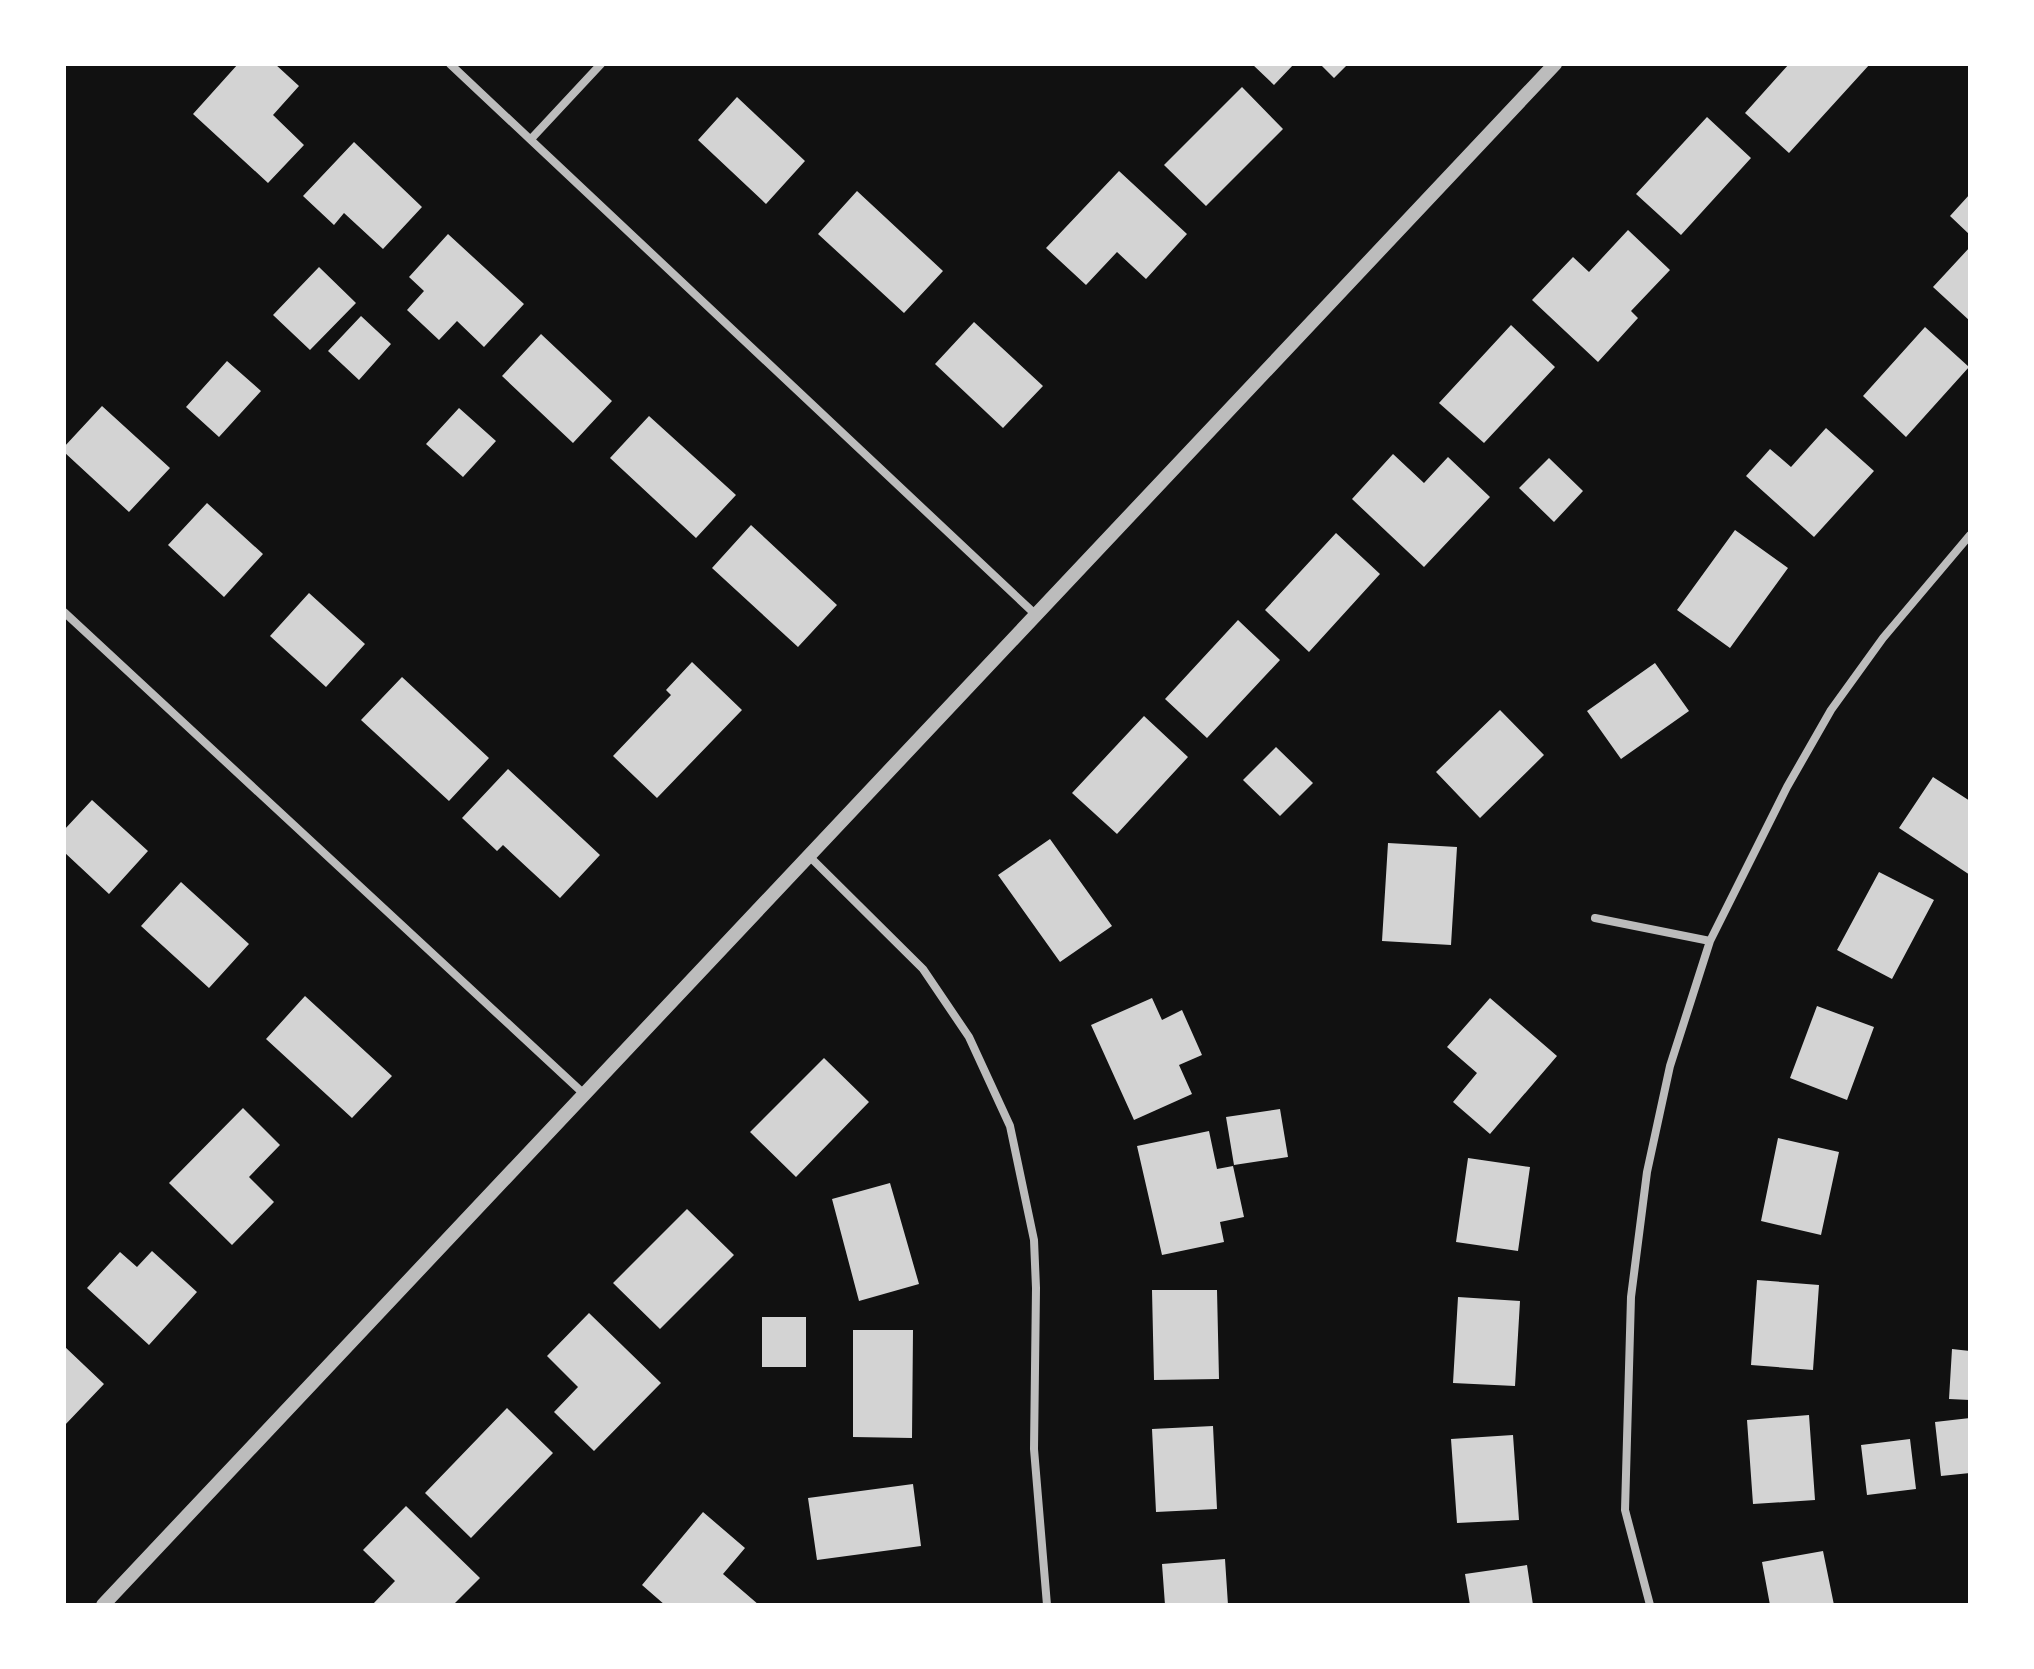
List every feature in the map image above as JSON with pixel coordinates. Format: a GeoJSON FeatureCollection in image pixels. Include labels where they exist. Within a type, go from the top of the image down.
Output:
{"type":"FeatureCollection","features":[{"type":"Feature","properties":{"kind":"street"},"geometry":{"type":"LineString","coordinates":[[450,64],[1035,614]]}},
{"type":"Feature","properties":{"kind":"street"},"geometry":{"type":"LineString","coordinates":[[531,139],[601,64]]}},
{"type":"Feature","properties":{"kind":"street"},"geometry":{"type":"LineString","coordinates":[[103,1605],[1555,64]]}},
{"type":"Feature","properties":{"kind":"street"},"geometry":{"type":"LineString","coordinates":[[1650,1605],[1625,1510],[1631,1297],[1647,1172],[1670,1066],[1710,941],[1787,787],[1831,710],[1883,638],[1970,535]]}},
{"type":"Feature","properties":{"kind":"street"},"geometry":{"type":"LineString","coordinates":[[64,612],[584,1094]]}},
{"type":"Feature","properties":{"kind":"street"},"geometry":{"type":"LineString","coordinates":[[808,855],[923,969],[969,1037],[1010,1126],[1034,1240],[1034,1449],[1047,1605]]}},
{"type":"Feature","properties":{"kind":"street"},"geometry":{"type":"LineString","coordinates":[[1595,918],[1710,941]]}},
{"type":"Feature","properties":{"kind":"building"},"geometry":{"type":"Polygon","coordinates":[[[238,64],[275,64],[299,86],[273,115],[304,145],[268,183],[193,114],[238,64]]]}},
{"type":"Feature","properties":{"kind":"building"},"geometry":{"type":"Polygon","coordinates":[[[1252,64],[1294,64],[1274,85],[1252,64]]]}},
{"type":"Feature","properties":{"kind":"building"},"geometry":{"type":"Polygon","coordinates":[[[1320,64],[1348,64],[1334,78],[1320,64]]]}},
{"type":"Feature","properties":{"kind":"building"},"geometry":{"type":"Polygon","coordinates":[[[1789,64],[1870,64],[1789,153],[1745,113],[1789,64]]]}},
{"type":"Feature","properties":{"kind":"building"},"geometry":{"type":"Polygon","coordinates":[[[1242,87],[1283,129],[1206,206],[1164,165],[1242,87]]]}},
{"type":"Feature","properties":{"kind":"building"},"geometry":{"type":"Polygon","coordinates":[[[737,97],[805,161],[766,204],[698,140],[737,97]]]}},
{"type":"Feature","properties":{"kind":"building"},"geometry":{"type":"Polygon","coordinates":[[[1707,117],[1751,158],[1681,235],[1636,194],[1707,117]]]}},
{"type":"Feature","properties":{"kind":"building"},"geometry":{"type":"Polygon","coordinates":[[[354,142],[422,207],[383,249],[344,213],[334,225],[303,196],[354,142]]]}},
{"type":"Feature","properties":{"kind":"building"},"geometry":{"type":"Polygon","coordinates":[[[1119,171],[1187,234],[1146,279],[1117,252],[1086,285],[1046,248],[1119,171]]]}},
{"type":"Feature","properties":{"kind":"building"},"geometry":{"type":"Polygon","coordinates":[[[857,191],[943,271],[904,313],[818,234],[857,191]]]}},
{"type":"Feature","properties":{"kind":"building"},"geometry":{"type":"Polygon","coordinates":[[[1970,194],[1970,235],[1950,216],[1970,194]]]}},
{"type":"Feature","properties":{"kind":"building"},"geometry":{"type":"Polygon","coordinates":[[[1628,230],[1670,270],[1631,311],[1638,318],[1598,362],[1532,300],[1573,257],[1589,272],[1628,230]]]}},
{"type":"Feature","properties":{"kind":"building"},"geometry":{"type":"Polygon","coordinates":[[[448,234],[524,304],[484,347],[457,321],[439,340],[407,310],[424,291],[409,277],[448,234]]]}},
{"type":"Feature","properties":{"kind":"building"},"geometry":{"type":"Polygon","coordinates":[[[1970,247],[1970,321],[1933,287],[1970,247]]]}},
{"type":"Feature","properties":{"kind":"building"},"geometry":{"type":"Polygon","coordinates":[[[319,267],[356,303],[310,350],[273,315],[319,267]]]}},
{"type":"Feature","properties":{"kind":"building"},"geometry":{"type":"Polygon","coordinates":[[[361,316],[391,344],[359,380],[328,351],[361,316]]]}},
{"type":"Feature","properties":{"kind":"building"},"geometry":{"type":"Polygon","coordinates":[[[974,322],[1043,386],[1003,428],[935,364],[974,322]]]}},
{"type":"Feature","properties":{"kind":"building"},"geometry":{"type":"Polygon","coordinates":[[[1511,325],[1555,367],[1484,443],[1439,403],[1511,325]]]}},
{"type":"Feature","properties":{"kind":"building"},"geometry":{"type":"Polygon","coordinates":[[[1925,327],[1969,367],[1906,437],[1863,396],[1925,327]]]}},
{"type":"Feature","properties":{"kind":"building"},"geometry":{"type":"Polygon","coordinates":[[[541,334],[612,401],[573,443],[502,376],[541,334]]]}},
{"type":"Feature","properties":{"kind":"building"},"geometry":{"type":"Polygon","coordinates":[[[227,361],[261,391],[219,437],[186,407],[227,361]]]}},
{"type":"Feature","properties":{"kind":"building"},"geometry":{"type":"Polygon","coordinates":[[[102,406],[170,468],[129,512],[64,452],[64,447],[102,406]]]}},
{"type":"Feature","properties":{"kind":"building"},"geometry":{"type":"Polygon","coordinates":[[[459,408],[496,441],[463,477],[426,444],[459,408]]]}},
{"type":"Feature","properties":{"kind":"building"},"geometry":{"type":"Polygon","coordinates":[[[649,416],[736,495],[696,538],[610,458],[649,416]]]}},
{"type":"Feature","properties":{"kind":"building"},"geometry":{"type":"Polygon","coordinates":[[[1826,428],[1874,471],[1814,537],[1746,476],[1770,449],[1791,467],[1826,428]]]}},
{"type":"Feature","properties":{"kind":"building"},"geometry":{"type":"Polygon","coordinates":[[[1393,454],[1424,483],[1448,457],[1490,497],[1424,567],[1352,499],[1393,454]]]}},
{"type":"Feature","properties":{"kind":"building"},"geometry":{"type":"Polygon","coordinates":[[[1549,458],[1583,491],[1554,522],[1519,488],[1549,458]]]}},
{"type":"Feature","properties":{"kind":"building"},"geometry":{"type":"Polygon","coordinates":[[[207,503],[263,554],[224,597],[168,545],[207,503]]]}},
{"type":"Feature","properties":{"kind":"building"},"geometry":{"type":"Polygon","coordinates":[[[751,525],[837,605],[798,647],[712,568],[751,525]]]}},
{"type":"Feature","properties":{"kind":"building"},"geometry":{"type":"Polygon","coordinates":[[[1735,530],[1788,568],[1730,648],[1677,610],[1735,530]]]}},
{"type":"Feature","properties":{"kind":"building"},"geometry":{"type":"Polygon","coordinates":[[[1336,533],[1380,574],[1309,652],[1265,610],[1336,533]]]}},
{"type":"Feature","properties":{"kind":"building"},"geometry":{"type":"Polygon","coordinates":[[[309,593],[365,644],[326,687],[270,636],[309,593]]]}},
{"type":"Feature","properties":{"kind":"building"},"geometry":{"type":"Polygon","coordinates":[[[1238,620],[1280,660],[1207,738],[1165,699],[1238,620]]]}},
{"type":"Feature","properties":{"kind":"building"},"geometry":{"type":"Polygon","coordinates":[[[692,662],[742,710],[657,798],[613,756],[671,695],[666,690],[692,662]]]}},
{"type":"Feature","properties":{"kind":"building"},"geometry":{"type":"Polygon","coordinates":[[[1655,663],[1689,711],[1621,759],[1587,711],[1655,663]]]}},
{"type":"Feature","properties":{"kind":"building"},"geometry":{"type":"Polygon","coordinates":[[[402,677],[489,758],[449,801],[361,720],[402,677]]]}},
{"type":"Feature","properties":{"kind":"building"},"geometry":{"type":"Polygon","coordinates":[[[1500,710],[1544,755],[1480,818],[1436,772],[1500,710]]]}},
{"type":"Feature","properties":{"kind":"building"},"geometry":{"type":"Polygon","coordinates":[[[1144,716],[1188,757],[1117,834],[1072,793],[1144,716]]]}},
{"type":"Feature","properties":{"kind":"building"},"geometry":{"type":"Polygon","coordinates":[[[1276,747],[1313,783],[1280,816],[1243,780],[1276,747]]]}},
{"type":"Feature","properties":{"kind":"building"},"geometry":{"type":"Polygon","coordinates":[[[508,769],[600,855],[560,898],[503,845],[497,851],[462,818],[508,769]]]}},
{"type":"Feature","properties":{"kind":"building"},"geometry":{"type":"Polygon","coordinates":[[[1933,777],[1970,801],[1970,875],[1899,828],[1933,777]]]}},
{"type":"Feature","properties":{"kind":"building"},"geometry":{"type":"Polygon","coordinates":[[[92,800],[148,851],[109,894],[64,852],[64,830],[92,800]]]}},
{"type":"Feature","properties":{"kind":"building"},"geometry":{"type":"Polygon","coordinates":[[[1050,839],[1112,926],[1060,962],[998,875],[1050,839]]]}},
{"type":"Feature","properties":{"kind":"building"},"geometry":{"type":"Polygon","coordinates":[[[1388,843],[1457,847],[1451,945],[1382,941],[1388,843]]]}},
{"type":"Feature","properties":{"kind":"building"},"geometry":{"type":"Polygon","coordinates":[[[1879,872],[1934,900],[1892,979],[1837,950],[1879,872]]]}},
{"type":"Feature","properties":{"kind":"building"},"geometry":{"type":"Polygon","coordinates":[[[181,882],[249,944],[209,988],[141,926],[181,882]]]}},
{"type":"Feature","properties":{"kind":"building"},"geometry":{"type":"Polygon","coordinates":[[[305,996],[392,1076],[352,1118],[266,1039],[305,996]]]}},
{"type":"Feature","properties":{"kind":"building"},"geometry":{"type":"Polygon","coordinates":[[[1152,998],[1162,1020],[1182,1010],[1202,1055],[1179,1065],[1192,1094],[1134,1120],[1091,1025],[1152,998]]]}},
{"type":"Feature","properties":{"kind":"building"},"geometry":{"type":"Polygon","coordinates":[[[1490,998],[1557,1056],[1490,1134],[1453,1102],[1477,1073],[1447,1047],[1490,998]]]}},
{"type":"Feature","properties":{"kind":"building"},"geometry":{"type":"Polygon","coordinates":[[[1817,1006],[1874,1027],[1847,1100],[1790,1078],[1817,1006]]]}},
{"type":"Feature","properties":{"kind":"building"},"geometry":{"type":"Polygon","coordinates":[[[824,1058],[869,1102],[796,1177],[750,1132],[824,1058]]]}},
{"type":"Feature","properties":{"kind":"building"},"geometry":{"type":"Polygon","coordinates":[[[243,1108],[280,1145],[249,1177],[274,1202],[232,1245],[169,1183],[243,1108]]]}},
{"type":"Feature","properties":{"kind":"building"},"geometry":{"type":"Polygon","coordinates":[[[1280,1109],[1288,1157],[1234,1165],[1226,1117],[1280,1109]]]}},
{"type":"Feature","properties":{"kind":"building"},"geometry":{"type":"Polygon","coordinates":[[[1209,1131],[1217,1169],[1233,1166],[1244,1217],[1220,1222],[1224,1242],[1162,1255],[1137,1146],[1209,1131]]]}},
{"type":"Feature","properties":{"kind":"building"},"geometry":{"type":"Polygon","coordinates":[[[1778,1138],[1839,1152],[1821,1235],[1761,1221],[1778,1138]]]}},
{"type":"Feature","properties":{"kind":"building"},"geometry":{"type":"Polygon","coordinates":[[[1468,1158],[1530,1167],[1518,1251],[1456,1242],[1468,1158]]]}},
{"type":"Feature","properties":{"kind":"building"},"geometry":{"type":"Polygon","coordinates":[[[890,1183],[919,1284],[859,1301],[832,1199],[890,1183]]]}},
{"type":"Feature","properties":{"kind":"building"},"geometry":{"type":"Polygon","coordinates":[[[687,1209],[734,1255],[660,1329],[613,1283],[687,1209]]]}},
{"type":"Feature","properties":{"kind":"building"},"geometry":{"type":"Polygon","coordinates":[[[152,1251],[197,1292],[149,1345],[87,1288],[120,1252],[137,1267],[152,1251]]]}},
{"type":"Feature","properties":{"kind":"building"},"geometry":{"type":"Polygon","coordinates":[[[1757,1280],[1819,1285],[1813,1370],[1751,1365],[1757,1280]]]}},
{"type":"Feature","properties":{"kind":"building"},"geometry":{"type":"Polygon","coordinates":[[[1152,1290],[1217,1290],[1219,1379],[1154,1380],[1152,1290]]]}},
{"type":"Feature","properties":{"kind":"building"},"geometry":{"type":"Polygon","coordinates":[[[1458,1297],[1520,1301],[1515,1386],[1453,1383],[1458,1297]]]}},
{"type":"Feature","properties":{"kind":"building"},"geometry":{"type":"Polygon","coordinates":[[[589,1313],[661,1383],[594,1451],[554,1412],[578,1387],[547,1356],[589,1313]]]}},
{"type":"Feature","properties":{"kind":"building"},"geometry":{"type":"Polygon","coordinates":[[[762,1317],[806,1317],[806,1367],[762,1367],[762,1317]]]}},
{"type":"Feature","properties":{"kind":"building"},"geometry":{"type":"Polygon","coordinates":[[[853,1330],[913,1330],[912,1438],[853,1437],[853,1330]]]}},
{"type":"Feature","properties":{"kind":"building"},"geometry":{"type":"Polygon","coordinates":[[[64,1346],[104,1384],[64,1426],[64,1346]]]}},
{"type":"Feature","properties":{"kind":"building"},"geometry":{"type":"Polygon","coordinates":[[[1952,1349],[1970,1351],[1970,1400],[1949,1399],[1952,1349]]]}},
{"type":"Feature","properties":{"kind":"building"},"geometry":{"type":"Polygon","coordinates":[[[507,1408],[553,1453],[471,1538],[425,1493],[507,1408]]]}},
{"type":"Feature","properties":{"kind":"building"},"geometry":{"type":"Polygon","coordinates":[[[1809,1415],[1815,1500],[1753,1504],[1747,1420],[1809,1415]]]}},
{"type":"Feature","properties":{"kind":"building"},"geometry":{"type":"Polygon","coordinates":[[[1970,1418],[1970,1473],[1941,1476],[1935,1422],[1970,1418]]]}},
{"type":"Feature","properties":{"kind":"building"},"geometry":{"type":"Polygon","coordinates":[[[1213,1426],[1217,1509],[1156,1512],[1152,1429],[1213,1426]]]}},
{"type":"Feature","properties":{"kind":"building"},"geometry":{"type":"Polygon","coordinates":[[[1513,1435],[1519,1520],[1457,1523],[1451,1439],[1513,1435]]]}},
{"type":"Feature","properties":{"kind":"building"},"geometry":{"type":"Polygon","coordinates":[[[1910,1439],[1916,1489],[1867,1495],[1861,1445],[1910,1439]]]}},
{"type":"Feature","properties":{"kind":"building"},"geometry":{"type":"Polygon","coordinates":[[[913,1484],[921,1546],[817,1560],[808,1498],[913,1484]]]}},
{"type":"Feature","properties":{"kind":"building"},"geometry":{"type":"Polygon","coordinates":[[[406,1506],[480,1578],[453,1605],[373,1604],[395,1581],[363,1550],[406,1506]]]}},
{"type":"Feature","properties":{"kind":"building"},"geometry":{"type":"Polygon","coordinates":[[[703,1512],[745,1548],[723,1574],[759,1605],[665,1605],[642,1585],[703,1512]]]}},
{"type":"Feature","properties":{"kind":"building"},"geometry":{"type":"Polygon","coordinates":[[[1823,1551],[1834,1605],[1770,1605],[1762,1562],[1823,1551]]]}},
{"type":"Feature","properties":{"kind":"building"},"geometry":{"type":"Polygon","coordinates":[[[1225,1559],[1228,1605],[1165,1605],[1162,1564],[1225,1559]]]}},
{"type":"Feature","properties":{"kind":"building"},"geometry":{"type":"Polygon","coordinates":[[[1527,1565],[1533,1605],[1470,1605],[1465,1574],[1527,1565]]]}}]}
